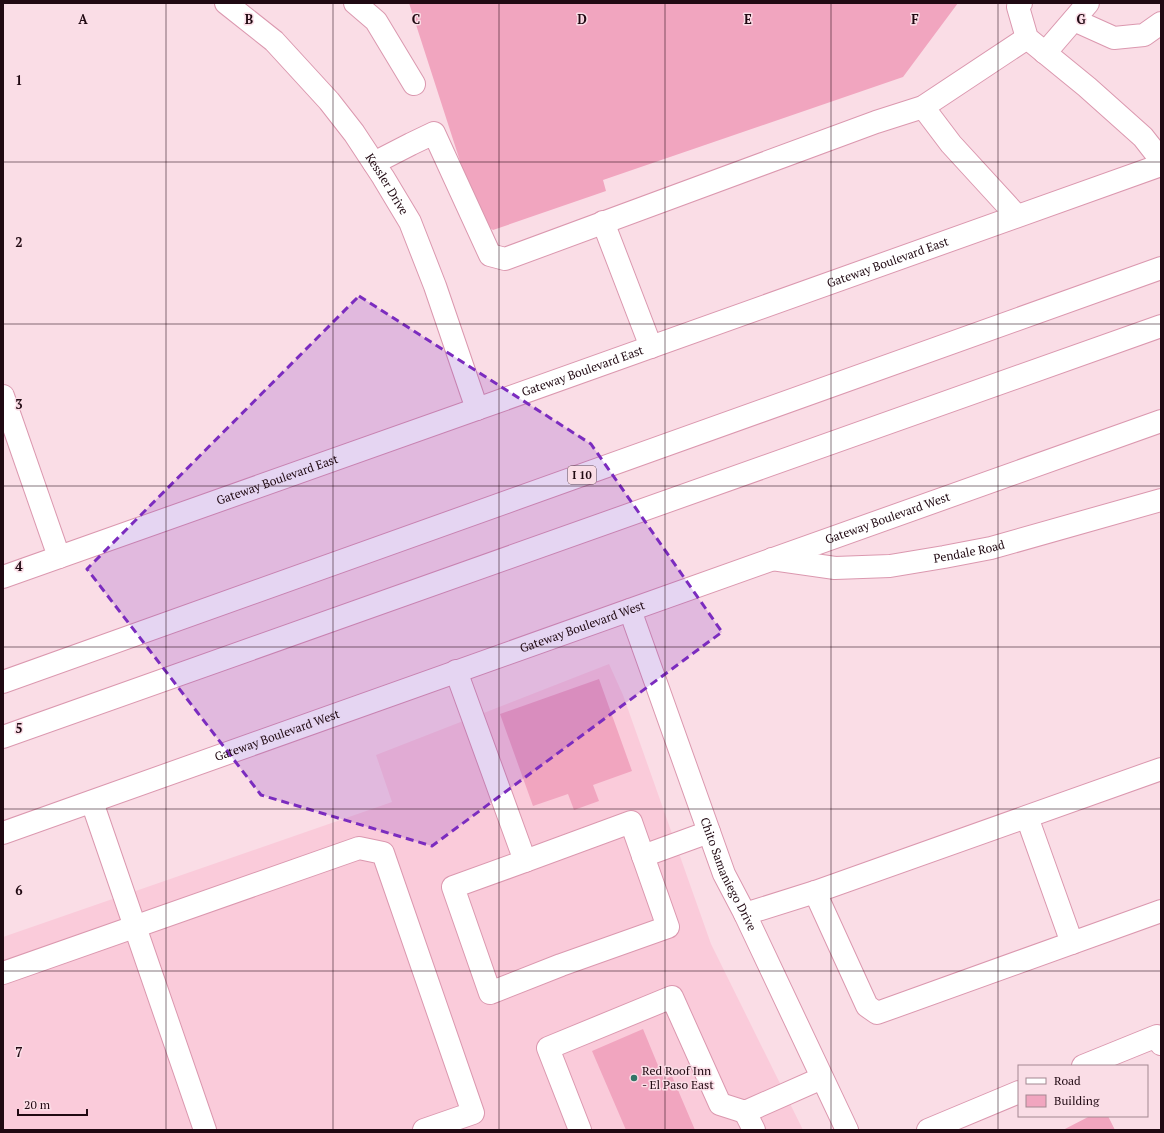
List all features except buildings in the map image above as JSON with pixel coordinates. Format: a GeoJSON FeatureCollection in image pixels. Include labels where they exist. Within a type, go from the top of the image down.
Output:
{"type":"FeatureCollection","features":[{"type":"Feature","properties":{"kind":"main road","name":"Kessler Drive"},"geometry":{"type":"LineString","coordinates":[[226,3],[274,40],[329,101],[354,133],[374,163],[410,222],[435,286],[477,409]]}},
{"type":"Feature","properties":{"kind":"main road"},"geometry":{"type":"LineString","coordinates":[[355,3],[376,21],[414,84]]}},
{"type":"Feature","properties":{"kind":"main road"},"geometry":{"type":"LineString","coordinates":[[1021,3],[1018,7],[1027,38],[1087,87],[1143,137],[1161,160]]}},
{"type":"Feature","properties":{"kind":"main road"},"geometry":{"type":"LineString","coordinates":[[1045,53],[1088,3]]}},
{"type":"Feature","properties":{"kind":"main road"},"geometry":{"type":"LineString","coordinates":[[1074,20],[1114,38],[1144,35],[1161,23]]}},
{"type":"Feature","properties":{"kind":"main road"},"geometry":{"type":"LineString","coordinates":[[374,163],[434,133],[490,256],[505,259],[876,122],[923,107],[1027,38]]}},
{"type":"Feature","properties":{"kind":"main road"},"geometry":{"type":"LineString","coordinates":[[923,107],[951,144],[1017,216]]}},
{"type":"Feature","properties":{"kind":"main road","name":"Gateway Boulevard East"},"geometry":{"type":"LineString","coordinates":[[3,577],[1161,165]]}},
{"type":"Feature","properties":{"kind":"main road"},"geometry":{"type":"LineString","coordinates":[[603,222],[651,347]]}},
{"type":"Feature","properties":{"kind":"main road","name":"I 10"},"geometry":{"type":"LineString","coordinates":[[3,682],[1161,268]]}},
{"type":"Feature","properties":{"kind":"main road"},"geometry":{"type":"LineString","coordinates":[[3,737],[1161,326]]}},
{"type":"Feature","properties":{"kind":"main road"},"geometry":{"type":"LineString","coordinates":[[3,396],[59,557]]}},
{"type":"Feature","properties":{"kind":"main road","name":"Gateway Boulevard West"},"geometry":{"type":"LineString","coordinates":[[3,833],[1161,421]]}},
{"type":"Feature","properties":{"kind":"main road","name":"Pendale Road"},"geometry":{"type":"LineString","coordinates":[[772,559],[835,568],[890,566],[991,548],[1161,500]]}},
{"type":"Feature","properties":{"kind":"main road","name":"Chito Samaniego Drive"},"geometry":{"type":"LineString","coordinates":[[630,610],[724,874],[745,914],[847,1130]]}},
{"type":"Feature","properties":{"kind":"main road"},"geometry":{"type":"LineString","coordinates":[[456,672],[525,861]]}},
{"type":"Feature","properties":{"kind":"main road"},"geometry":{"type":"LineString","coordinates":[[745,914],[816,892],[1161,769]]}},
{"type":"Feature","properties":{"kind":"main road"},"geometry":{"type":"LineString","coordinates":[[92,802],[205,1130]]}},
{"type":"Feature","properties":{"kind":"main road"},"geometry":{"type":"LineString","coordinates":[[1027,817],[1072,943]]}},
{"type":"Feature","properties":{"kind":"main road"},"geometry":{"type":"LineString","coordinates":[[631,822],[668,927],[561,965],[490,993],[453,887],[525,861],[631,822]]}},
{"type":"Feature","properties":{"kind":"main road"},"geometry":{"type":"LineString","coordinates":[[643,856],[709,832]]}},
{"type":"Feature","properties":{"kind":"main road"},"geometry":{"type":"LineString","coordinates":[[3,973],[359,848],[383,853],[473,1113],[424,1130]]}},
{"type":"Feature","properties":{"kind":"main road"},"geometry":{"type":"LineString","coordinates":[[816,892],[867,1006],[877,1013],[1161,911]]}},
{"type":"Feature","properties":{"kind":"main road"},"geometry":{"type":"LineString","coordinates":[[580,1130],[548,1048],[672,997],[720,1104],[750,1121],[822,1078]]}},
{"type":"Feature","properties":{"kind":"main road"},"geometry":{"type":"LineString","coordinates":[[1086,1065],[1158,1036],[1161,1044]]}},
{"type":"Feature","properties":{"kind":"main road"},"geometry":{"type":"LineString","coordinates":[[928,1130],[1018,1092]]}},
{"type":"Feature","properties":{"kind":"highlighted area"},"geometry":{"type":"Polygon","coordinates":[[[359,296],[591,444],[722,632],[432,846],[261,795],[87,569],[359,296]]]}},
{"type":"Feature","properties":{"kind":"shaded area"},"geometry":{"type":"Polygon","coordinates":[[[609,664],[623,695],[711,944],[803,1130],[3,1130],[3,937],[392,802],[376,755],[609,664]]]}},
{"type":"Feature","properties":{"kind":"place","name":"Red Roof Inn - El Paso East"},"geometry":{"type":"Point","coordinates":[634,1078]}}]}
